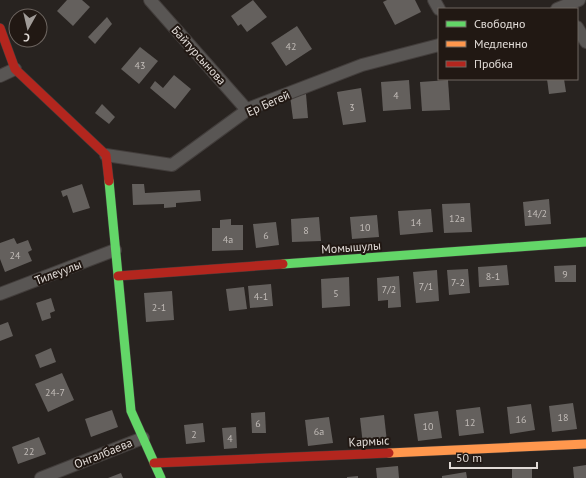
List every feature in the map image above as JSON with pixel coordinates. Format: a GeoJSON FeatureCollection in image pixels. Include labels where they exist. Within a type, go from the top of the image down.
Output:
{"type":"FeatureCollection","features":[{"type":"Feature","properties":{"kind":"street","name":"Байтурсынова"},"geometry":{"type":"LineString","coordinates":[[150,0],[247,110]]}},
{"type":"Feature","properties":{"kind":"street"},"geometry":{"type":"LineString","coordinates":[[562,6],[579,0]]}},
{"type":"Feature","properties":{"kind":"street"},"geometry":{"type":"LineString","coordinates":[[0,28],[15,69],[106,155],[131,411],[161,478]]}},
{"type":"Feature","properties":{"kind":"street"},"geometry":{"type":"LineString","coordinates":[[578,29],[586,42]]}},
{"type":"Feature","properties":{"kind":"street","name":"Ер Бегей"},"geometry":{"type":"LineString","coordinates":[[106,155],[172,165],[247,110],[362,65],[438,45]]}},
{"type":"Feature","properties":{"kind":"street"},"geometry":{"type":"LineString","coordinates":[[0,76],[15,69]]}},
{"type":"Feature","properties":{"kind":"street","name":"Момышулы"},"geometry":{"type":"LineString","coordinates":[[118,276],[586,242]]}},
{"type":"Feature","properties":{"kind":"street","name":"Тилеуулы"},"geometry":{"type":"LineString","coordinates":[[0,294],[115,250]]}},
{"type":"Feature","properties":{"kind":"street","name":"Онгалбаева"},"geometry":{"type":"LineString","coordinates":[[41,478],[143,438]]}},
{"type":"Feature","properties":{"kind":"street","name":"Кармыс"},"geometry":{"type":"LineString","coordinates":[[154,463],[586,444]]}},
{"type":"Feature","properties":{"kind":"building"},"geometry":{"type":"Polygon","coordinates":[[[67,0],[82,0],[90,7],[73,26],[57,11],[67,0]]]}},
{"type":"Feature","properties":{"kind":"building"},"geometry":{"type":"Polygon","coordinates":[[[253,0],[267,17],[247,32],[241,24],[238,26],[231,16],[253,0]]]}},
{"type":"Feature","properties":{"kind":"building"},"geometry":{"type":"Polygon","coordinates":[[[387,0],[415,0],[421,12],[395,25],[383,2],[387,0]]]}},
{"type":"Feature","properties":{"kind":"building"},"geometry":{"type":"Polygon","coordinates":[[[107,17],[112,24],[95,44],[88,37],[107,17]]]}},
{"type":"Feature","properties":{"kind":"building"},"geometry":{"type":"Polygon","coordinates":[[[297,26],[312,49],[286,66],[271,43],[297,26]]]}},
{"type":"Feature","properties":{"kind":"building"},"geometry":{"type":"Polygon","coordinates":[[[140,47],[158,61],[139,84],[121,69],[140,47]]]}},
{"type":"Feature","properties":{"kind":"building"},"geometry":{"type":"Polygon","coordinates":[[[174,75],[191,89],[175,109],[150,88],[155,81],[163,88],[174,75]]]}},
{"type":"Feature","properties":{"kind":"building"},"geometry":{"type":"Polygon","coordinates":[[[409,80],[411,109],[383,111],[381,82],[409,80]]]}},
{"type":"Feature","properties":{"kind":"building"},"geometry":{"type":"Polygon","coordinates":[[[448,80],[450,110],[422,111],[420,82],[448,80]]]}},
{"type":"Feature","properties":{"kind":"building"},"geometry":{"type":"Polygon","coordinates":[[[547,80],[564,80],[566,92],[549,94],[547,80]]]}},
{"type":"Feature","properties":{"kind":"building"},"geometry":{"type":"Polygon","coordinates":[[[361,88],[366,122],[343,125],[337,92],[361,88]]]}},
{"type":"Feature","properties":{"kind":"building"},"geometry":{"type":"Polygon","coordinates":[[[306,94],[308,118],[293,119],[290,96],[306,94]]]}},
{"type":"Feature","properties":{"kind":"building"},"geometry":{"type":"Polygon","coordinates":[[[102,104],[115,117],[109,124],[95,113],[102,104]]]}},
{"type":"Feature","properties":{"kind":"building"},"geometry":{"type":"Polygon","coordinates":[[[82,184],[90,208],[73,213],[67,195],[63,197],[61,191],[82,184]]]}},
{"type":"Feature","properties":{"kind":"building"},"geometry":{"type":"Polygon","coordinates":[[[132,184],[144,184],[145,193],[200,190],[201,201],[176,203],[176,207],[164,208],[164,204],[133,205],[132,184]]]}},
{"type":"Feature","properties":{"kind":"building"},"geometry":{"type":"Polygon","coordinates":[[[549,199],[551,224],[525,226],[523,202],[549,199]]]}},
{"type":"Feature","properties":{"kind":"building"},"geometry":{"type":"Polygon","coordinates":[[[470,203],[472,232],[444,233],[442,204],[470,203]]]}},
{"type":"Feature","properties":{"kind":"building"},"geometry":{"type":"Polygon","coordinates":[[[431,209],[433,232],[400,235],[398,211],[431,209]]]}},
{"type":"Feature","properties":{"kind":"building"},"geometry":{"type":"Polygon","coordinates":[[[377,215],[379,237],[352,239],[350,217],[377,215]]]}},
{"type":"Feature","properties":{"kind":"building"},"geometry":{"type":"Polygon","coordinates":[[[319,217],[321,241],[292,242],[291,219],[319,217]]]}},
{"type":"Feature","properties":{"kind":"building"},"geometry":{"type":"Polygon","coordinates":[[[231,219],[231,225],[243,225],[243,250],[212,251],[212,228],[220,228],[220,220],[231,219]]]}},
{"type":"Feature","properties":{"kind":"building"},"geometry":{"type":"Polygon","coordinates":[[[276,222],[279,245],[256,248],[253,224],[276,222]]]}},
{"type":"Feature","properties":{"kind":"building"},"geometry":{"type":"Polygon","coordinates":[[[14,238],[17,244],[28,240],[32,250],[28,252],[32,261],[5,272],[0,259],[0,243],[14,238]]]}},
{"type":"Feature","properties":{"kind":"building"},"geometry":{"type":"Polygon","coordinates":[[[507,265],[509,285],[479,287],[478,267],[507,265]]]}},
{"type":"Feature","properties":{"kind":"building"},"geometry":{"type":"Polygon","coordinates":[[[576,265],[576,282],[555,282],[554,266],[576,265]]]}},
{"type":"Feature","properties":{"kind":"building"},"geometry":{"type":"Polygon","coordinates":[[[468,269],[470,293],[449,295],[447,270],[468,269]]]}},
{"type":"Feature","properties":{"kind":"building"},"geometry":{"type":"Polygon","coordinates":[[[437,270],[439,301],[416,303],[413,272],[437,270]]]}},
{"type":"Feature","properties":{"kind":"building"},"geometry":{"type":"Polygon","coordinates":[[[399,276],[401,307],[388,308],[388,300],[378,301],[377,278],[399,276]]]}},
{"type":"Feature","properties":{"kind":"building"},"geometry":{"type":"Polygon","coordinates":[[[349,277],[350,306],[322,308],[321,279],[349,277]]]}},
{"type":"Feature","properties":{"kind":"building"},"geometry":{"type":"Polygon","coordinates":[[[271,284],[273,306],[250,308],[248,286],[271,284]]]}},
{"type":"Feature","properties":{"kind":"building"},"geometry":{"type":"Polygon","coordinates":[[[244,287],[247,309],[229,311],[226,289],[244,287]]]}},
{"type":"Feature","properties":{"kind":"building"},"geometry":{"type":"Polygon","coordinates":[[[172,291],[174,320],[146,322],[144,293],[172,291]]]}},
{"type":"Feature","properties":{"kind":"building"},"geometry":{"type":"Polygon","coordinates":[[[51,298],[55,311],[50,313],[51,318],[42,321],[36,303],[51,298]]]}},
{"type":"Feature","properties":{"kind":"building"},"geometry":{"type":"Polygon","coordinates":[[[8,322],[13,336],[0,341],[0,325],[8,322]]]}},
{"type":"Feature","properties":{"kind":"building"},"geometry":{"type":"Polygon","coordinates":[[[51,348],[56,362],[40,368],[35,355],[51,348]]]}},
{"type":"Feature","properties":{"kind":"building"},"geometry":{"type":"Polygon","coordinates":[[[62,373],[74,400],[48,412],[35,384],[62,373]]]}},
{"type":"Feature","properties":{"kind":"building"},"geometry":{"type":"Polygon","coordinates":[[[573,403],[577,429],[552,432],[549,406],[573,403]]]}},
{"type":"Feature","properties":{"kind":"building"},"geometry":{"type":"Polygon","coordinates":[[[531,404],[535,430],[510,434],[507,407],[531,404]]]}},
{"type":"Feature","properties":{"kind":"building"},"geometry":{"type":"Polygon","coordinates":[[[480,407],[484,433],[459,436],[456,410],[480,407]]]}},
{"type":"Feature","properties":{"kind":"building"},"geometry":{"type":"Polygon","coordinates":[[[112,410],[118,427],[91,437],[85,419],[112,410]]]}},
{"type":"Feature","properties":{"kind":"building"},"geometry":{"type":"Polygon","coordinates":[[[438,411],[442,438],[418,441],[414,414],[438,411]]]}},
{"type":"Feature","properties":{"kind":"building"},"geometry":{"type":"Polygon","coordinates":[[[265,412],[266,433],[252,433],[251,413],[265,412]]]}},
{"type":"Feature","properties":{"kind":"building"},"geometry":{"type":"Polygon","coordinates":[[[384,415],[387,442],[363,445],[360,418],[384,415]]]}},
{"type":"Feature","properties":{"kind":"building"},"geometry":{"type":"Polygon","coordinates":[[[329,417],[333,443],[308,446],[305,420],[329,417]]]}},
{"type":"Feature","properties":{"kind":"building"},"geometry":{"type":"Polygon","coordinates":[[[203,423],[205,442],[186,444],[184,425],[203,423]]]}},
{"type":"Feature","properties":{"kind":"building"},"geometry":{"type":"Polygon","coordinates":[[[236,427],[237,448],[224,449],[222,428],[236,427]]]}},
{"type":"Feature","properties":{"kind":"building"},"geometry":{"type":"Polygon","coordinates":[[[39,437],[46,454],[18,464],[12,447],[39,437]]]}},
{"type":"Feature","properties":{"kind":"building"},"geometry":{"type":"Polygon","coordinates":[[[586,465],[586,478],[574,478],[573,467],[586,465]]]}},
{"type":"Feature","properties":{"kind":"building"},"geometry":{"type":"Polygon","coordinates":[[[398,466],[399,478],[377,478],[376,468],[398,466]]]}},
{"type":"Feature","properties":{"kind":"building"},"geometry":{"type":"Polygon","coordinates":[[[512,468],[532,468],[532,478],[512,478],[512,468]]]}},
{"type":"Feature","properties":{"kind":"building"},"geometry":{"type":"Polygon","coordinates":[[[466,472],[467,478],[442,478],[442,476],[466,472]]]}},
{"type":"Feature","properties":{"kind":"building"},"geometry":{"type":"Polygon","coordinates":[[[121,473],[123,478],[108,478],[121,473]]]}},
{"type":"Feature","properties":{"kind":"building"},"geometry":{"type":"Polygon","coordinates":[[[358,476],[358,478],[347,478],[347,477],[358,476]]]}},
{"type":"Feature","properties":{"kind":"traffic: fast"},"geometry":{"type":"LineString","coordinates":[[109,181],[131,411],[161,478]]}},
{"type":"Feature","properties":{"kind":"traffic: fast"},"geometry":{"type":"LineString","coordinates":[[283,264],[586,242]]}},
{"type":"Feature","properties":{"kind":"traffic: slow"},"geometry":{"type":"LineString","coordinates":[[389,453],[586,444]]}},
{"type":"Feature","properties":{"kind":"traffic: jam"},"geometry":{"type":"LineString","coordinates":[[0,28],[15,69],[106,155],[109,181]]}},
{"type":"Feature","properties":{"kind":"traffic: jam"},"geometry":{"type":"LineString","coordinates":[[118,276],[283,264]]}},
{"type":"Feature","properties":{"kind":"traffic: jam"},"geometry":{"type":"LineString","coordinates":[[154,463],[389,453]]}}]}
